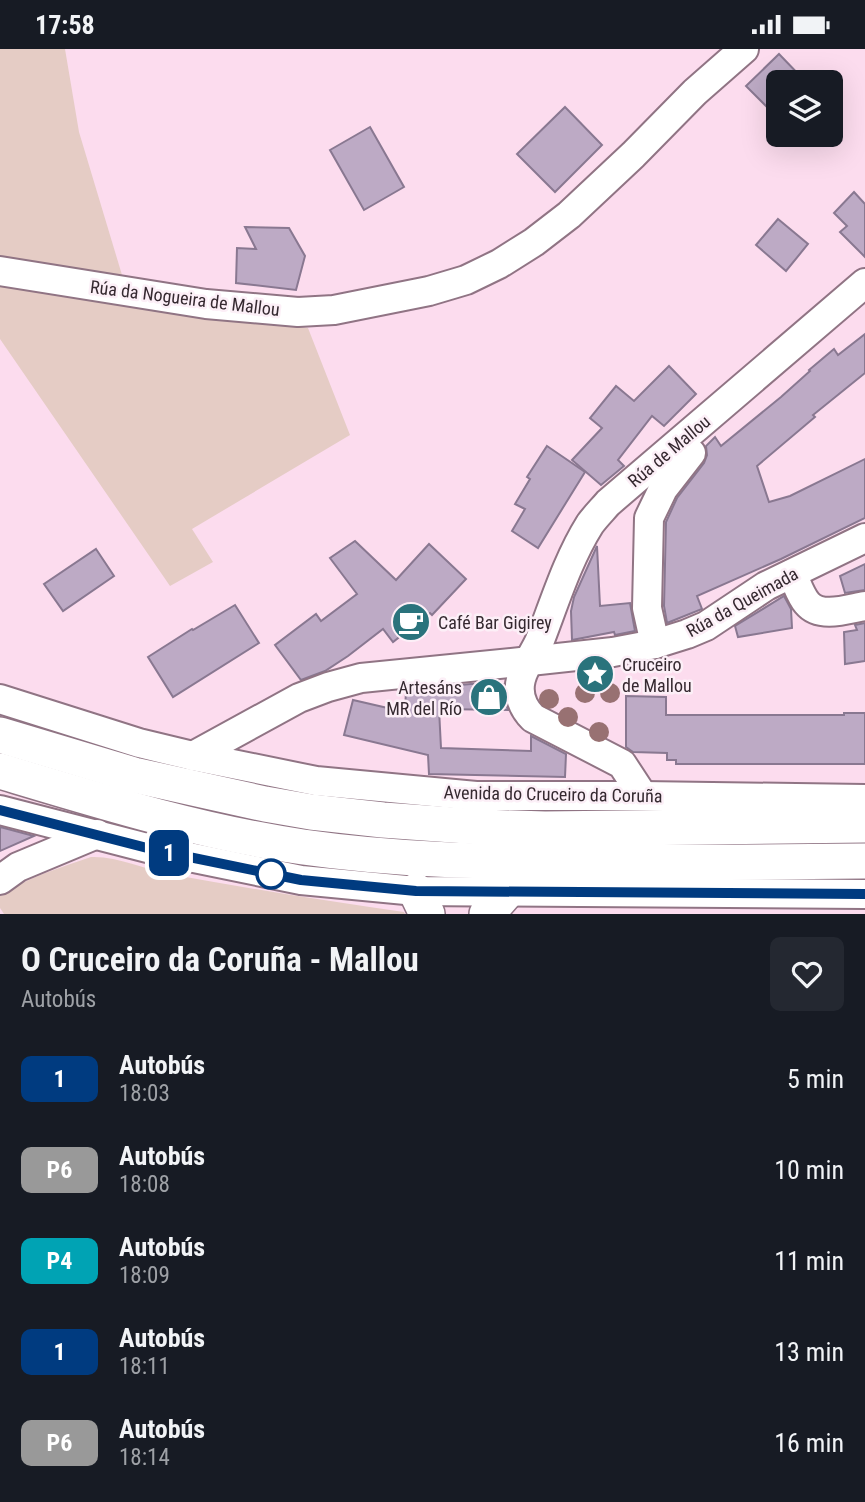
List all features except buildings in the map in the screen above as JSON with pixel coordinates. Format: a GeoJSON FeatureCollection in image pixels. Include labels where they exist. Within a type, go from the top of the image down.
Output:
{"type":"FeatureCollection","features":[{"type":"Feature","properties":{"kind":"main road","name":"Avenida do Cruceiro da Coruña"},"geometry":{"type":"LineString","coordinates":[[0,735],[134,775],[265,804],[383,820],[545,829],[865,825]]}},
{"type":"Feature","properties":{"kind":"main road"},"geometry":{"type":"LineString","coordinates":[[0,771],[180,823],[229,834],[366,854],[485,861],[865,861]]}},
{"type":"Feature","properties":{"kind":"street","name":"Rúa da Nogueira de Mallou"},"geometry":{"type":"LineString","coordinates":[[0,271],[206,304],[298,312],[334,310],[429,291],[467,279],[499,264],[534,242],[569,215],[695,92],[744,49]]}},
{"type":"Feature","properties":{"kind":"street","name":"Rúa de Mallou"},"geometry":{"type":"LineString","coordinates":[[643,796],[622,764],[533,718],[524,710],[521,700],[520,680],[579,543],[608,503],[865,283]]}},
{"type":"Feature","properties":{"kind":"street"},"geometry":{"type":"LineString","coordinates":[[655,644],[647,608],[649,518],[663,489],[691,453]]}},
{"type":"Feature","properties":{"kind":"street","name":"Rúa da Queimada"},"geometry":{"type":"LineString","coordinates":[[530,661],[613,652],[687,635],[706,626],[746,598],[865,538]]}},
{"type":"Feature","properties":{"kind":"street"},"geometry":{"type":"LineString","coordinates":[[792,574],[805,601],[813,609],[822,612],[865,606]]}},
{"type":"Feature","properties":{"kind":"street"},"geometry":{"type":"LineString","coordinates":[[193,756],[299,698],[328,687],[361,678],[530,661]]}},
{"type":"Feature","properties":{"kind":"street","name":"Avenida do Cruceiro da Coruña"},"geometry":{"type":"LineString","coordinates":[[0,699],[139,743],[316,781],[476,796],[865,799]]}},
{"type":"Feature","properties":{"kind":"street"},"geometry":{"type":"LineString","coordinates":[[248,767],[261,719]]}},
{"type":"Feature","properties":{"kind":"street"},"geometry":{"type":"LineString","coordinates":[[7,815],[97,834],[155,850],[421,903],[865,894]]}},
{"type":"Feature","properties":{"kind":"street"},"geometry":{"type":"LineString","coordinates":[[7,815],[30,832],[28,847],[9,874]]}},
{"type":"Feature","properties":{"kind":"street"},"geometry":{"type":"LineString","coordinates":[[9,874],[97,834]]}},
{"type":"Feature","properties":{"kind":"shaded area"},"geometry":{"type":"Polygon","coordinates":[[[0,49],[65,49],[79,132],[122,275],[0,258],[0,49]]]}},
{"type":"Feature","properties":{"kind":"shaded area"},"geometry":{"type":"Polygon","coordinates":[[[0,283],[308,328],[350,435],[192,529],[213,562],[170,586],[0,339],[0,283]]]}},
{"type":"Feature","properties":{"kind":"shaded area"},"geometry":{"type":"Polygon","coordinates":[[[91,857],[121,861],[169,874],[405,914],[4,914],[0,908],[0,896],[10,889],[44,873],[91,857]]]}},
{"type":"Feature","properties":{"kind":"bus line","name":"1"},"geometry":{"type":"LineString","coordinates":[[0,810],[155,850],[301,880],[416,891],[865,894]]}},
{"type":"Feature","properties":{"kind":"place","name":"Café Bar Gigirey"},"geometry":{"type":"Point","coordinates":[411,622]}},
{"type":"Feature","properties":{"kind":"place","name":"Cruceiro de Mallou"},"geometry":{"type":"Point","coordinates":[595,674]}},
{"type":"Feature","properties":{"kind":"place","name":"Artesáns MR del Río"},"geometry":{"type":"Point","coordinates":[489,697]}}]}
